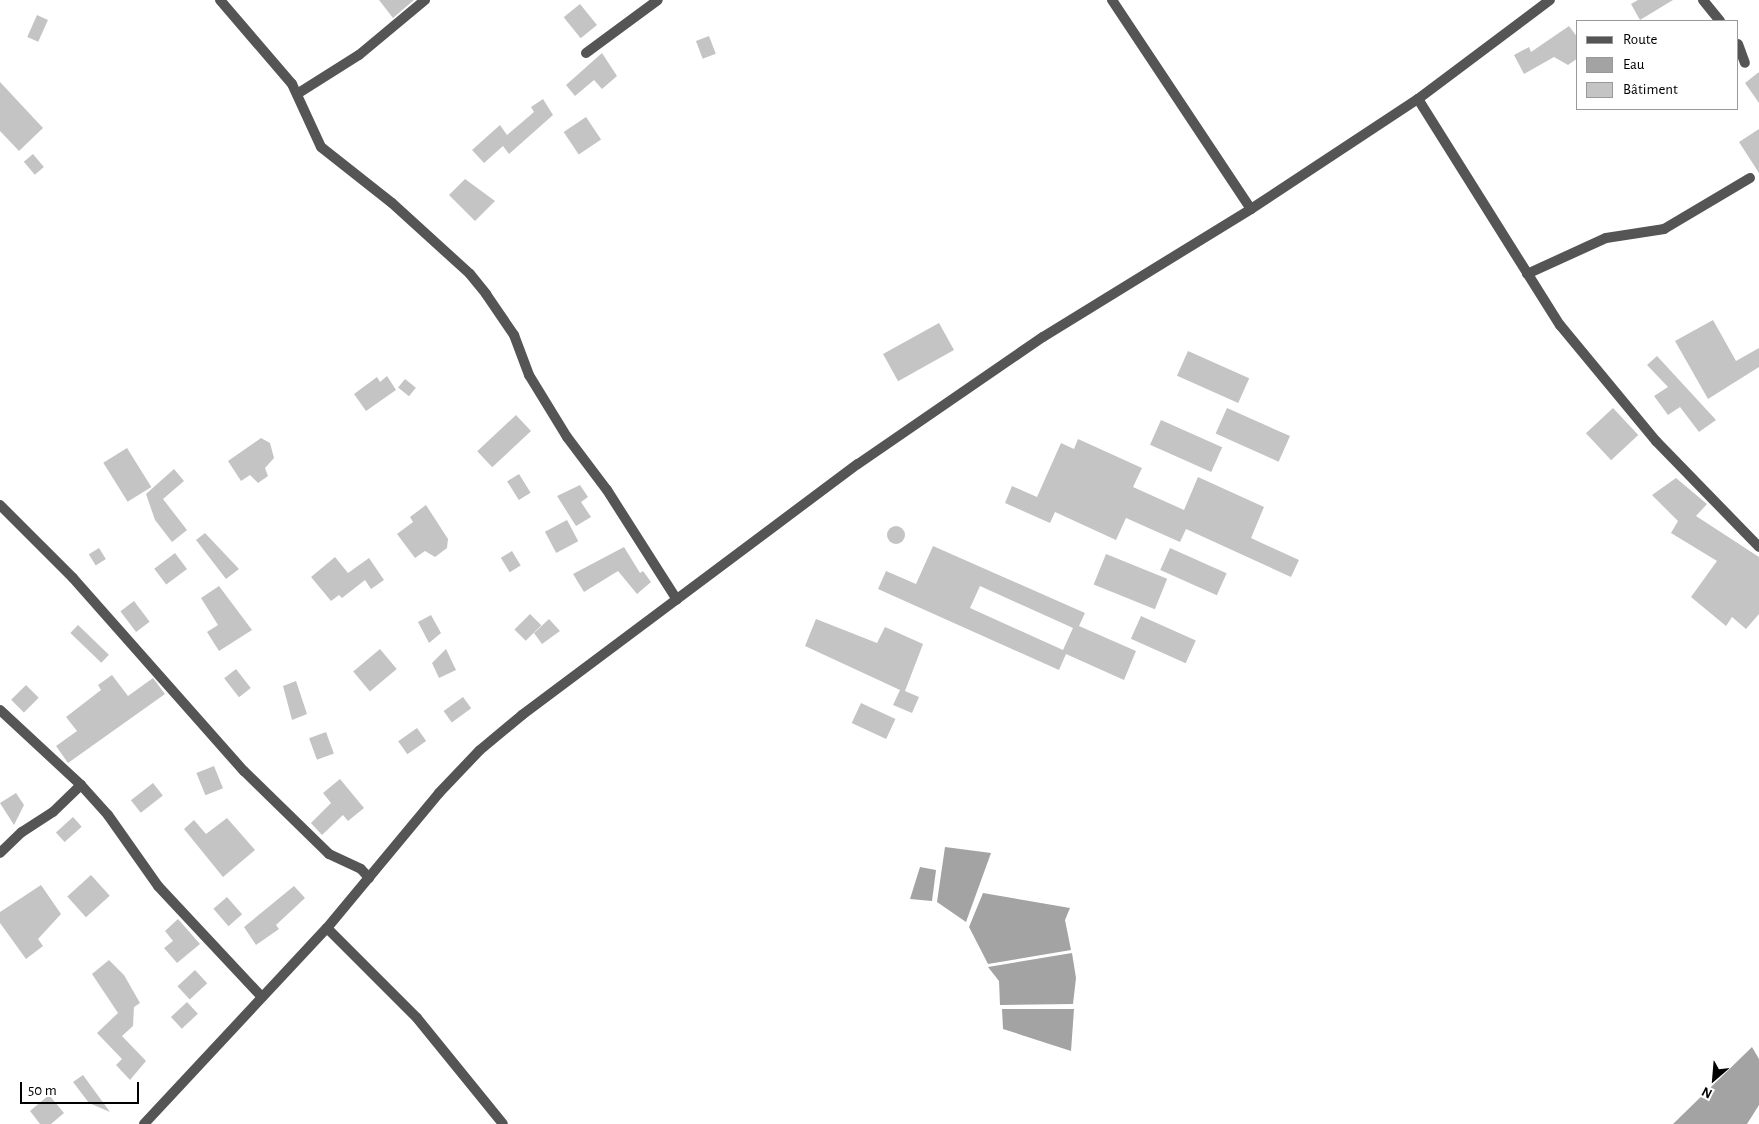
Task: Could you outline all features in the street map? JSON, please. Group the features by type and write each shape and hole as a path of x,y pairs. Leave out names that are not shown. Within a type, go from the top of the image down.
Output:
{"street":[{"path":"220,0 280,67 297,94 321,147 392,203 470,274 486,294 514,335 529,375 567,436 618,506 654,569 677,600"},
{"path":"297,94 359,55 425,0"},
{"path":"586,53 658,0"},
{"path":"1112,0 1251,209"},
{"path":"145,1123 327,928 480,750 858,464 1043,336 1251,209 1418,99 1550,0"},
{"path":"1703,0 1719,20"},
{"path":"1739,47 1745,63"},
{"path":"1418,99 1560,325 1608,386 1759,547"},
{"path":"1527,274 1606,238 1664,229 1750,178"},
{"path":"0,505 73,578 244,771 329,854 361,869 369,878"},
{"path":"0,710 80,785 108,815 158,886 262,997"},
{"path":"0,853 22,832 53,812 80,785"},
{"path":"327,928 417,1018 503,1124"}],"water":[{"path":"945,847 991,853 966,922 937,902"},
{"path":"920,867 936,870 932,901 910,899"},
{"path":"983,893 1070,908 1065,920 1071,950 988,964 969,927"},
{"path":"1072,953 1076,978 1073,1004 1000,1005 999,981 988,967"},
{"path":"1002,1009 1074,1009 1071,1051 1003,1029"},
{"path":"1752,1047 1759,1059 1759,1105 1747,1124 1673,1124"}],"building":[{"path":"379,0 414,0 393,18"},
{"path":"1638,0 1673,0 1640,20 1631,4"},
{"path":"580,4 597,25 581,38 564,17"},
{"path":"37,15 48,20 38,42 27,37"},
{"path":"1569,26 1576,35 1576,59 1568,65 1554,57 1524,74 1514,55 1529,47 1531,52"},
{"path":"709,36 716,54 703,59 696,41"},
{"path":"602,53 617,76 602,89 594,80 575,96 566,85"},
{"path":"1759,72 1759,103 1745,83"},
{"path":"0,82 43,128 19,151 0,131"},
{"path":"543,99 553,115 509,154 503,146 484,163 472,150 500,125 507,135 534,112 531,107"},
{"path":"586,117 601,139 579,154 564,132"},
{"path":"1759,129 1759,173 1739,142"},
{"path":"33,154 44,167 35,175 24,162"},
{"path":"465,179 495,201 475,221 449,195"},
{"path":"1713,320 1736,361 1759,348 1759,367 1708,399 1675,341"},
{"path":"939,323 954,350 898,381 883,354"},
{"path":"1188,351 1249,378 1238,403 1177,376"},
{"path":"1657,356 1716,420 1699,432 1680,407 1668,415 1654,396 1668,387 1647,365"},
{"path":"387,376 396,390 366,411 354,394 377,377 380,382"},
{"path":"405,379 416,388 409,396 398,388"},
{"path":"1227,408 1290,436 1279,462 1216,434"},
{"path":"1613,408 1638,435 1611,460 1586,433"},
{"path":"516,415 531,431 492,467 477,451"},
{"path":"1161,420 1222,447 1211,472 1150,445"},
{"path":"261,438 270,443 274,458 265,468 268,476 258,483 250,475 241,481 228,461"},
{"path":"1078,439 1142,468 1133,487 1184,510 1198,477 1264,507 1251,538 1299,560 1291,577 1186,529 1180,542 1126,518 1116,540 1055,512 1050,523 1005,503 1012,486 1037,497 1061,443 1074,449"},
{"path":"127,448 151,487 128,502 103,463"},
{"path":"174,469 184,481 163,499 187,530 172,542 155,520 146,494"},
{"path":"519,474 531,493 519,500 507,481"},
{"path":"1676,478 1707,504 1696,516 1759,557 1759,614 1746,629 1732,617 1726,626 1691,597 1717,561 1671,533 1678,521 1652,495"},
{"path":"580,485 588,497 581,502 591,517 576,526 557,496"},
{"path":"426,505 448,539 447,548 435,557 425,551 415,558 397,534 413,522 410,517"},
{"path":"567,520 578,541 556,553 545,532"},
{"path":"896,526 902,529 905,535 902,541 896,544 890,541 887,535 890,529"},
{"path":"205,533 239,569 226,579 196,540"},
{"path":"933,546 1085,613 1079,626 1136,651 1124,680 1066,654 1059,670 878,589 886,571 916,584","holes":["980,586 1073,628 1063,650 970,608"]},
{"path":"624,547 640,573 643,571 651,582 637,594 618,571 584,592 573,574"},
{"path":"99,548 106,559 96,565 89,554"},
{"path":"1170,548 1227,573 1217,595 1160,570"},
{"path":"512,551 521,566 510,572 501,558"},
{"path":"175,553 187,569 166,585 154,569"},
{"path":"1106,554 1167,579 1155,609 1094,585"},
{"path":"335,557 348,573 369,558 384,580 371,589 365,580 342,598 339,595 331,601 311,577"},
{"path":"219,586 252,630 219,651 207,632 218,625 201,598"},
{"path":"134,601 150,622 136,632 120,611"},
{"path":"530,614 541,625 526,641 514,630"},
{"path":"431,615 441,633 429,643 418,622"},
{"path":"1141,616 1196,640 1186,663 1131,639"},
{"path":"549,619 560,631 542,644 534,633"},
{"path":"816,619 877,643 885,627 923,644 905,691 919,697 912,713 893,705 900,690 805,646"},
{"path":"78,625 109,655 101,663 70,633"},
{"path":"380,649 397,669 370,691 353,671"},
{"path":"446,649 456,670 439,678 432,663"},
{"path":"236,669 251,688 239,697 224,678"},
{"path":"112,675 128,696 153,678 165,694 68,763 56,746 77,731 66,717 101,690 98,685"},
{"path":"296,681 307,714 292,720 283,686"},
{"path":"26,685 39,698 24,713 11,700"},
{"path":"463,697 471,708 452,722 444,711"},
{"path":"861,703 895,719 886,739 852,723"},
{"path":"417,728 426,741 407,754 398,741"},
{"path":"326,732 334,754 317,760 309,738"},
{"path":"214,766 223,788 205,795 196,773"},
{"path":"340,779 364,808 348,821 343,815 322,835 311,823 331,803 323,793"},
{"path":"153,783 163,796 141,813 131,800"},
{"path":"16,793 24,805 14,825 0,803"},
{"path":"73,817 82,827 65,842 56,832"},
{"path":"227,818 255,850 223,877 184,829 194,820 206,834"},
{"path":"91,875 110,896 86,917 67,896"},
{"path":"41,885 61,914 38,939 43,946 26,959 0,923 0,912"},
{"path":"294,886 305,898 276,925 279,929 256,945 244,927"},
{"path":"227,897 242,914 229,926 213,909"},
{"path":"178,919 200,944 177,963 164,948 173,941 165,931"},
{"path":"109,960 124,975 140,1003 134,1007 133,1026 122,1036 146,1061 130,1080 116,1065 122,1059 97,1033 118,1013 92,974"},
{"path":"195,970 207,983 190,1000 177,986"},
{"path":"187,1002 198,1014 182,1029 171,1017"},
{"path":"83,1075 110,1112 89,1103 73,1082"},
{"path":"49,1095 64,1113 51,1124 40,1124 30,1111"}]}
